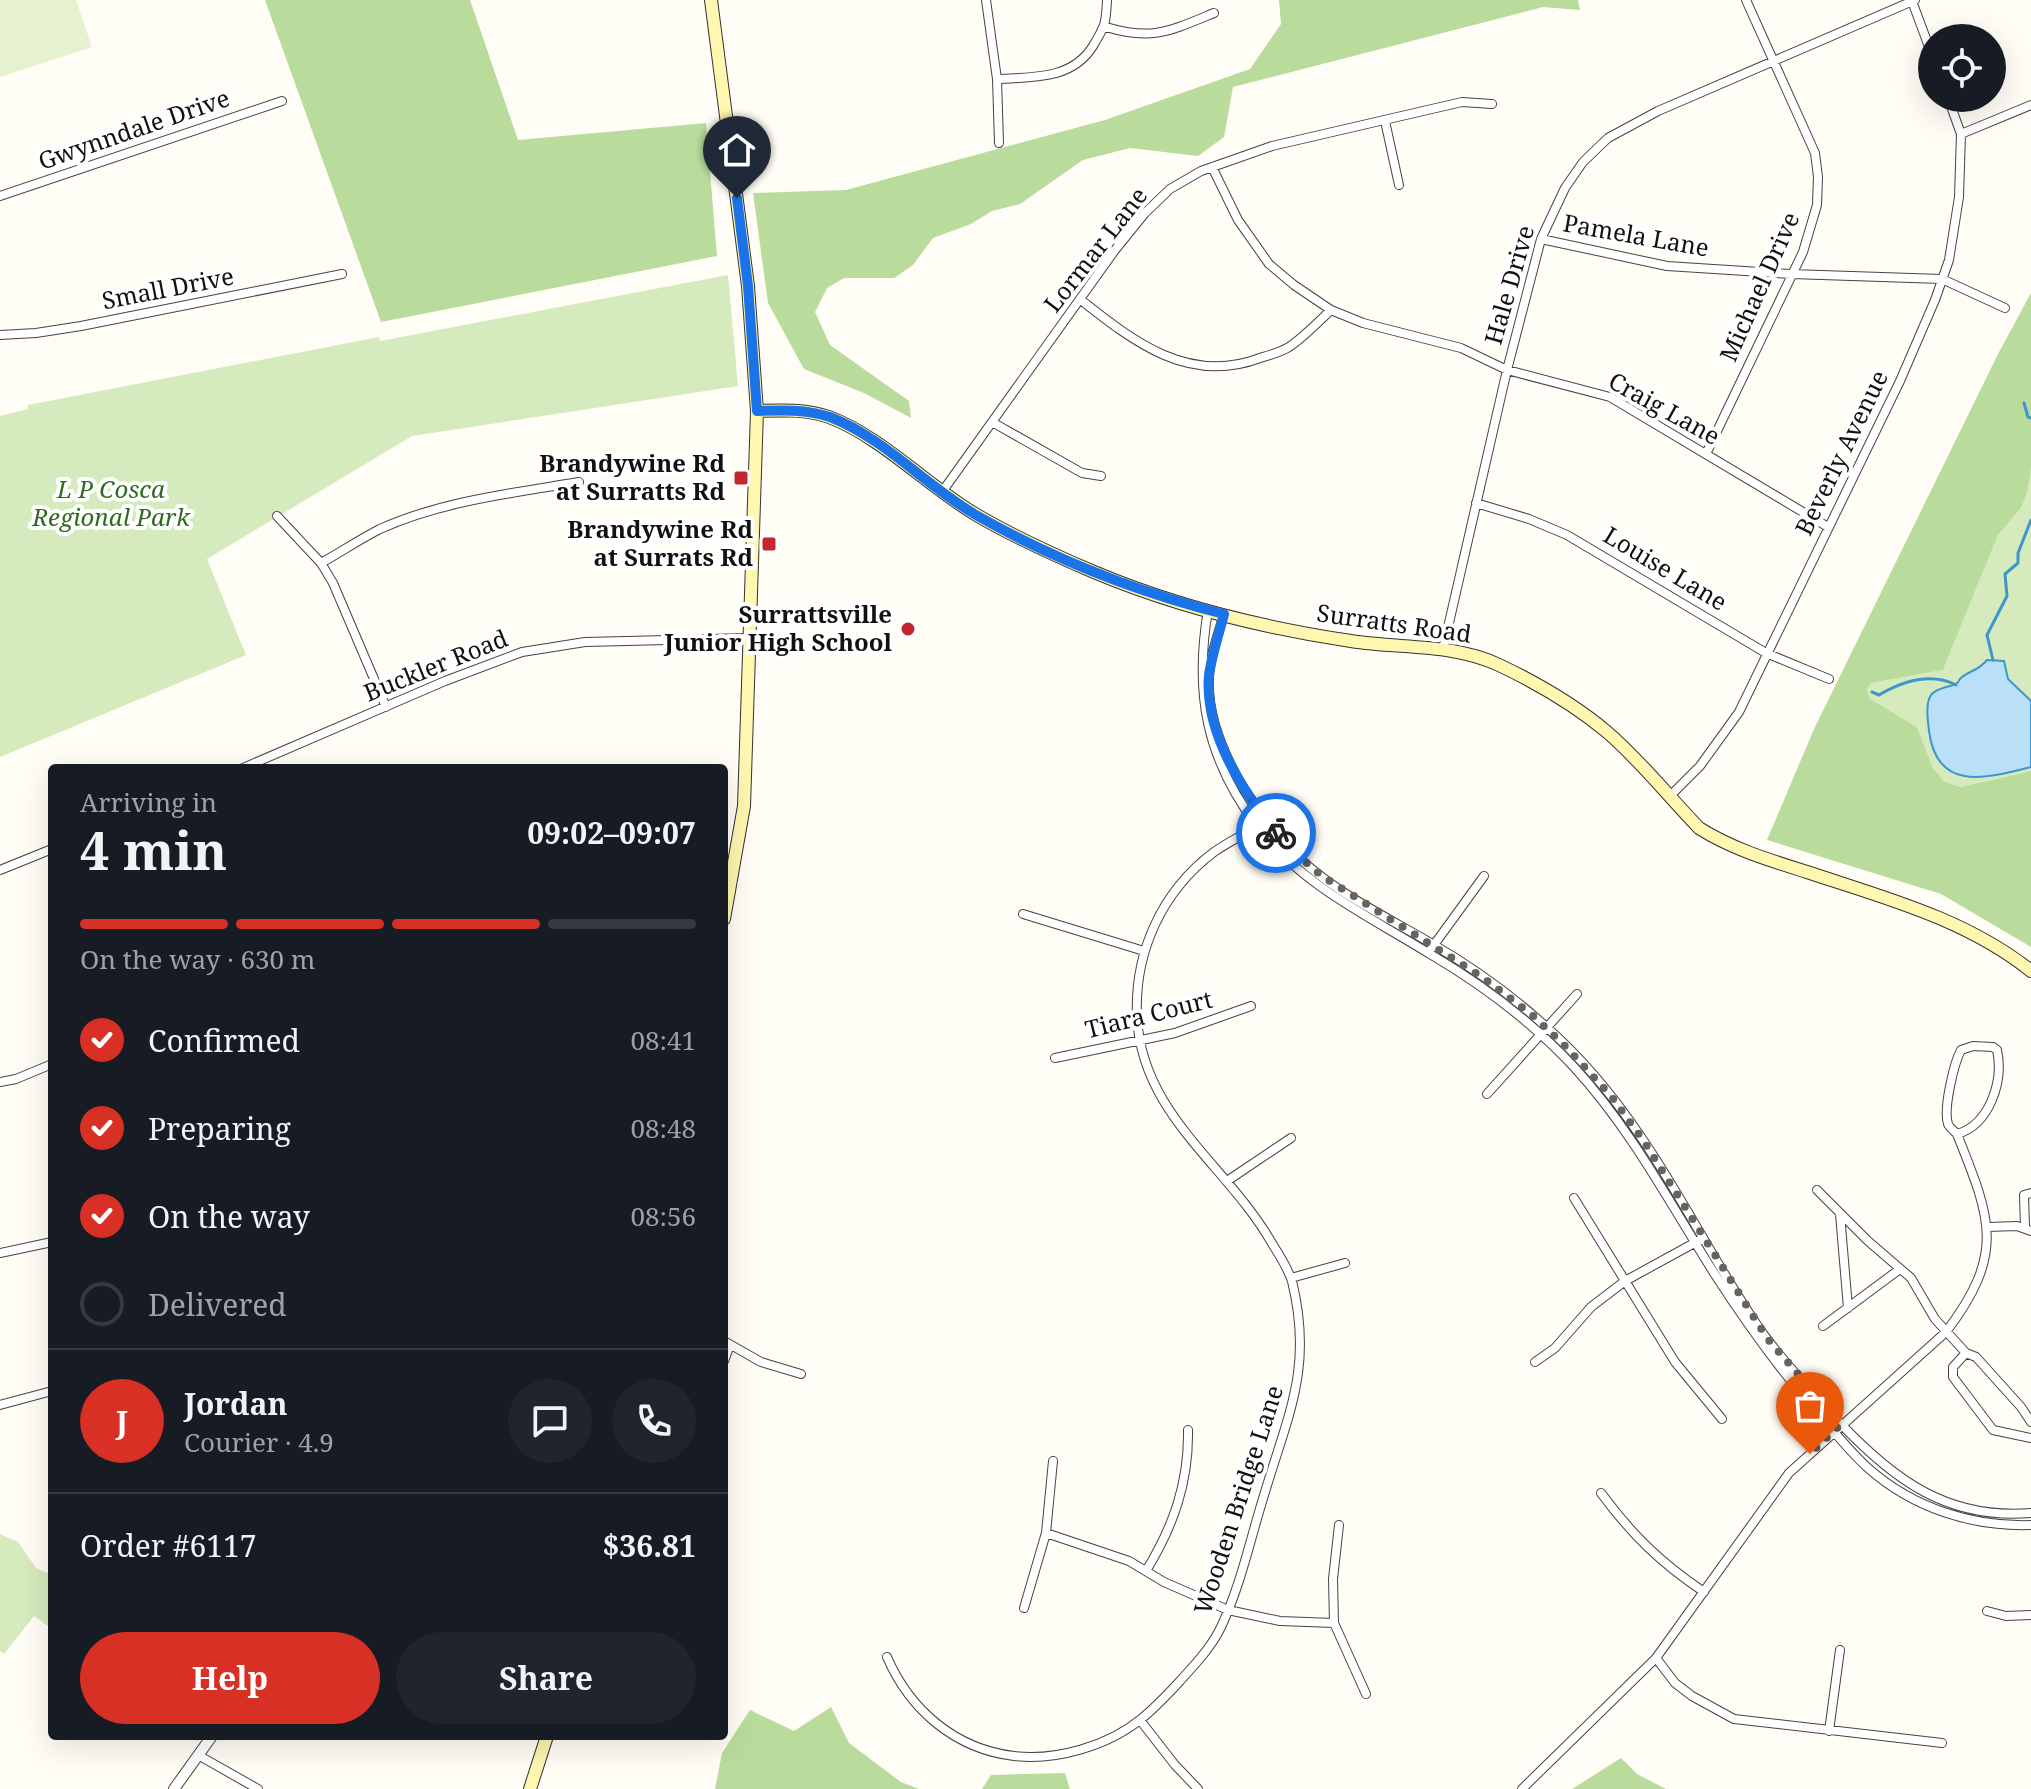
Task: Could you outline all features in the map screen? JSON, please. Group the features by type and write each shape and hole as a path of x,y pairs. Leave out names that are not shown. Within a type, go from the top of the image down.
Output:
{"main road":[{"path":"711,0 748,286 757,411 744,806 728,896"},
{"name":"Surratts Road","path":"757,411 797,410 828,417 858,431 976,515 1131,587 1208,610 1308,634 1354,642 1443,649 1466,653 1500,666 1558,697 1604,730 1699,828 1743,851 1916,908 1987,940 2031,971"},
{"path":"530,1789 546,1740"}],"street":[{"path":"986,0 997,79 999,143"},
{"path":"997,79 1052,75 1073,68 1087,55 1106,27 1107,0"},
{"name":"Michael Drive","path":"1706,454 1803,252 1814,222 1818,177 1809,137 1746,0"},
{"path":"1914,1 1922,24"},
{"name":"Hale Drive","path":"1443,649 1507,370 1541,239 1565,188 1593,150 1608,138 1658,111 1914,1"},
{"path":"1106,27 1143,36 1161,33 1214,13"},
{"name":"Gwynndale Drive","path":"0,196 282,101"},
{"name":"Lormar Lane","path":"942,492 1115,250 1145,213 1170,189 1212,167 1272,146 1462,102 1492,104"},
{"path":"1961,134 2031,105"},
{"name":"Beverly Avenue","path":"1670,796 1700,766 1729,727 1900,381 1949,260 1958,219 1961,134 1953,112"},
{"path":"1385,121 1399,185"},
{"name":"Craig Lane","path":"1212,167 1238,220 1269,264 1331,310 1387,330 1461,348 1507,370 1610,397 1828,527"},
{"name":"Pamela Lane","path":"1541,239 1657,265 1791,274 1942,279 2005,308"},
{"name":"Small Drive","path":"0,335 81,326 342,274"},
{"path":"1081,300 1129,339 1167,358 1207,367 1247,363 1289,347 1331,310"},
{"path":"992,422 1082,473 1101,476"},
{"path":"321,563 380,529 409,518 508,494 579,482"},
{"name":"Louise Lane","path":"1476,503 1529,519 1567,535 1766,653 1829,679"},
{"path":"277,516 321,563 333,583 386,707"},
{"path":"1208,610 1201,662 1205,720 1222,766 1257,826 1279,851 1315,883 1353,909 1431,949"},
{"path":"1224,614 1209,676 1214,718 1232,767 1266,820 1289,848 1322,876 1431,949 1544,1031 1608,1093 1636,1129 1773,1361 1880,1478 1928,1506 1977,1522 2031,1525"},
{"name":"Buckler Road","path":"252,764 496,660 550,646 585,642 750,638"},
{"name":"Wooden Bridge Lane","path":"887,1657 903,1687 922,1712 959,1738 990,1752 1032,1757 1066,1753 1114,1736 1140,1720 1210,1645 1228,1610 1293,1407 1299,1376 1300,1334 1291,1278 1263,1226 1158,1095 1146,1069 1140,1042 1137,991 1144,951 1163,907 1180,885 1215,852 1266,820"},
{"path":"0,870 48,851"},
{"path":"1431,949 1484,876"},
{"path":"1023,914 1144,951"},
{"path":"1487,1094 1577,994"},
{"name":"Tiara Court","path":"1055,1058 1190,1029 1251,1006"},
{"path":"1522,1789 1656,1658 1776,1489 1841,1424 1946,1332 1962,1312 1976,1285 1988,1227 1983,1200 1957,1134 1947,1123 1947,1109 1957,1059 1966,1047 1993,1047 2000,1062 1991,1105 1972,1128 1957,1134"},
{"path":"0,1082 48,1066"},
{"path":"1227,1181 1291,1138"},
{"path":"1817,1190 1917,1286 1935,1319 1966,1353 1976,1357 2031,1422"},
{"path":"1988,1227 2028,1229 2024,1195 2031,1193"},
{"path":"1574,1198 1675,1362 1722,1419"},
{"path":"1840,1213 1848,1308"},
{"path":"1535,1362 1555,1348 1591,1307 1625,1281 1699,1240"},
{"path":"1699,1240 1767,1338 1878,1462 1913,1486 1936,1497 1977,1510 2031,1513"},
{"path":"0,1253 48,1243"},
{"path":"1291,1278 1345,1263"},
{"path":"1823,1326 1900,1269"},
{"path":"728,1344 761,1362 801,1374"},
{"path":"1966,1353 1953,1367 1953,1377 1993,1430 2031,1438"},
{"path":"0,1405 48,1392"},
{"path":"1146,1571 1178,1509 1186,1470 1188,1430"},
{"path":"1024,1608 1046,1533 1053,1461"},
{"path":"1601,1493 1622,1522 1656,1557 1704,1592"},
{"path":"1339,1525 1333,1579 1334,1623 1366,1694"},
{"path":"1046,1533 1107,1552 1228,1610 1280,1621 1334,1623"},
{"path":"1987,1611 2006,1616 2031,1615"},
{"path":"1829,1731 1840,1650"},
{"path":"1656,1658 1675,1683 1734,1719 1942,1743"},
{"path":"1140,1720 1198,1789"},
{"path":"174,1789 209,1740"},
{"path":"198,1755 258,1789"}],"green space":[{"path":"0,0 76,0 92,47 0,77"},
{"path":"265,0 470,0 518,140 706,123 717,256 381,322"},
{"path":"1279,0 1578,0 1580,10 1543,7 1233,87 1224,137 1198,156 1130,148 1083,160 1020,204 992,211 971,224 933,238 913,265 894,278 844,278 827,288 815,312 830,345 909,401 911,418 864,393 804,369 768,303 753,193 846,190 1105,120 1250,69 1281,24"},
{"name":"L P Cosca Regional Park","path":"728,275 738,386 412,436 207,559 246,655 0,757 0,416 28,409 28,405 379,337 380,341"},
{"path":"2031,293 2031,469 2021,508 1998,535 1943,670 1871,683 1867,690 1870,699 1917,727 1933,768 1944,781 1960,787 2031,771 2031,947 1941,894 1767,840 1814,729"},
{"path":"2031,469 2031,701 2005,680 1985,672 1965,676 1956,685 1947,686 1928,699 1930,737 1988,777 2031,767 2031,771 1960,787 1944,781 1933,768 1917,727 1869,699 1867,690 1871,683 1943,670 1998,535 2021,508"},
{"path":"0,1534 18,1542 36,1568 48,1573 48,1626 34,1616 4,1654 0,1651"},
{"path":"831,1707 849,1743 901,1782 919,1789 715,1789 722,1753 750,1710 794,1731"},
{"path":"1621,1758 1637,1774 1666,1789 1572,1789"},
{"path":"1065,1773 1070,1789 982,1789 991,1775"}],"water":[{"path":"1987,660 2004,661 2008,679 2031,701 2031,767 1982,777 1953,773 1942,764 1934,751 1929,731 1928,703 1933,693 1957,683"}],"waterway":[{"path":"2024,403 2031,418"},
{"path":"1993,660 1987,635 2007,596 2005,574 2018,563 2018,553 2031,520"},
{"path":"1872,692 1879,695 1907,682 1927,679 1956,685"}],"way so far":[{"path":"1276,833 1303,861 1342,891 1433,945 1531,1014 1611,1096 1643,1140 1767,1338 1841,1424 1810,1454"}],"place":[{"name":"Brandywine Rd at Surratts Rd","path":"741,478"},
{"name":"Brandywine Rd at Surrats Rd","path":"769,544"},
{"name":"Surrattsville Junior High School","path":"908,629"}],"route":[{"path":"737,198 748,286 757,411 797,410 828,417 858,431 976,515 1042,548 1131,587 1224,614 1209,676 1214,718 1232,767 1276,833"}]}
